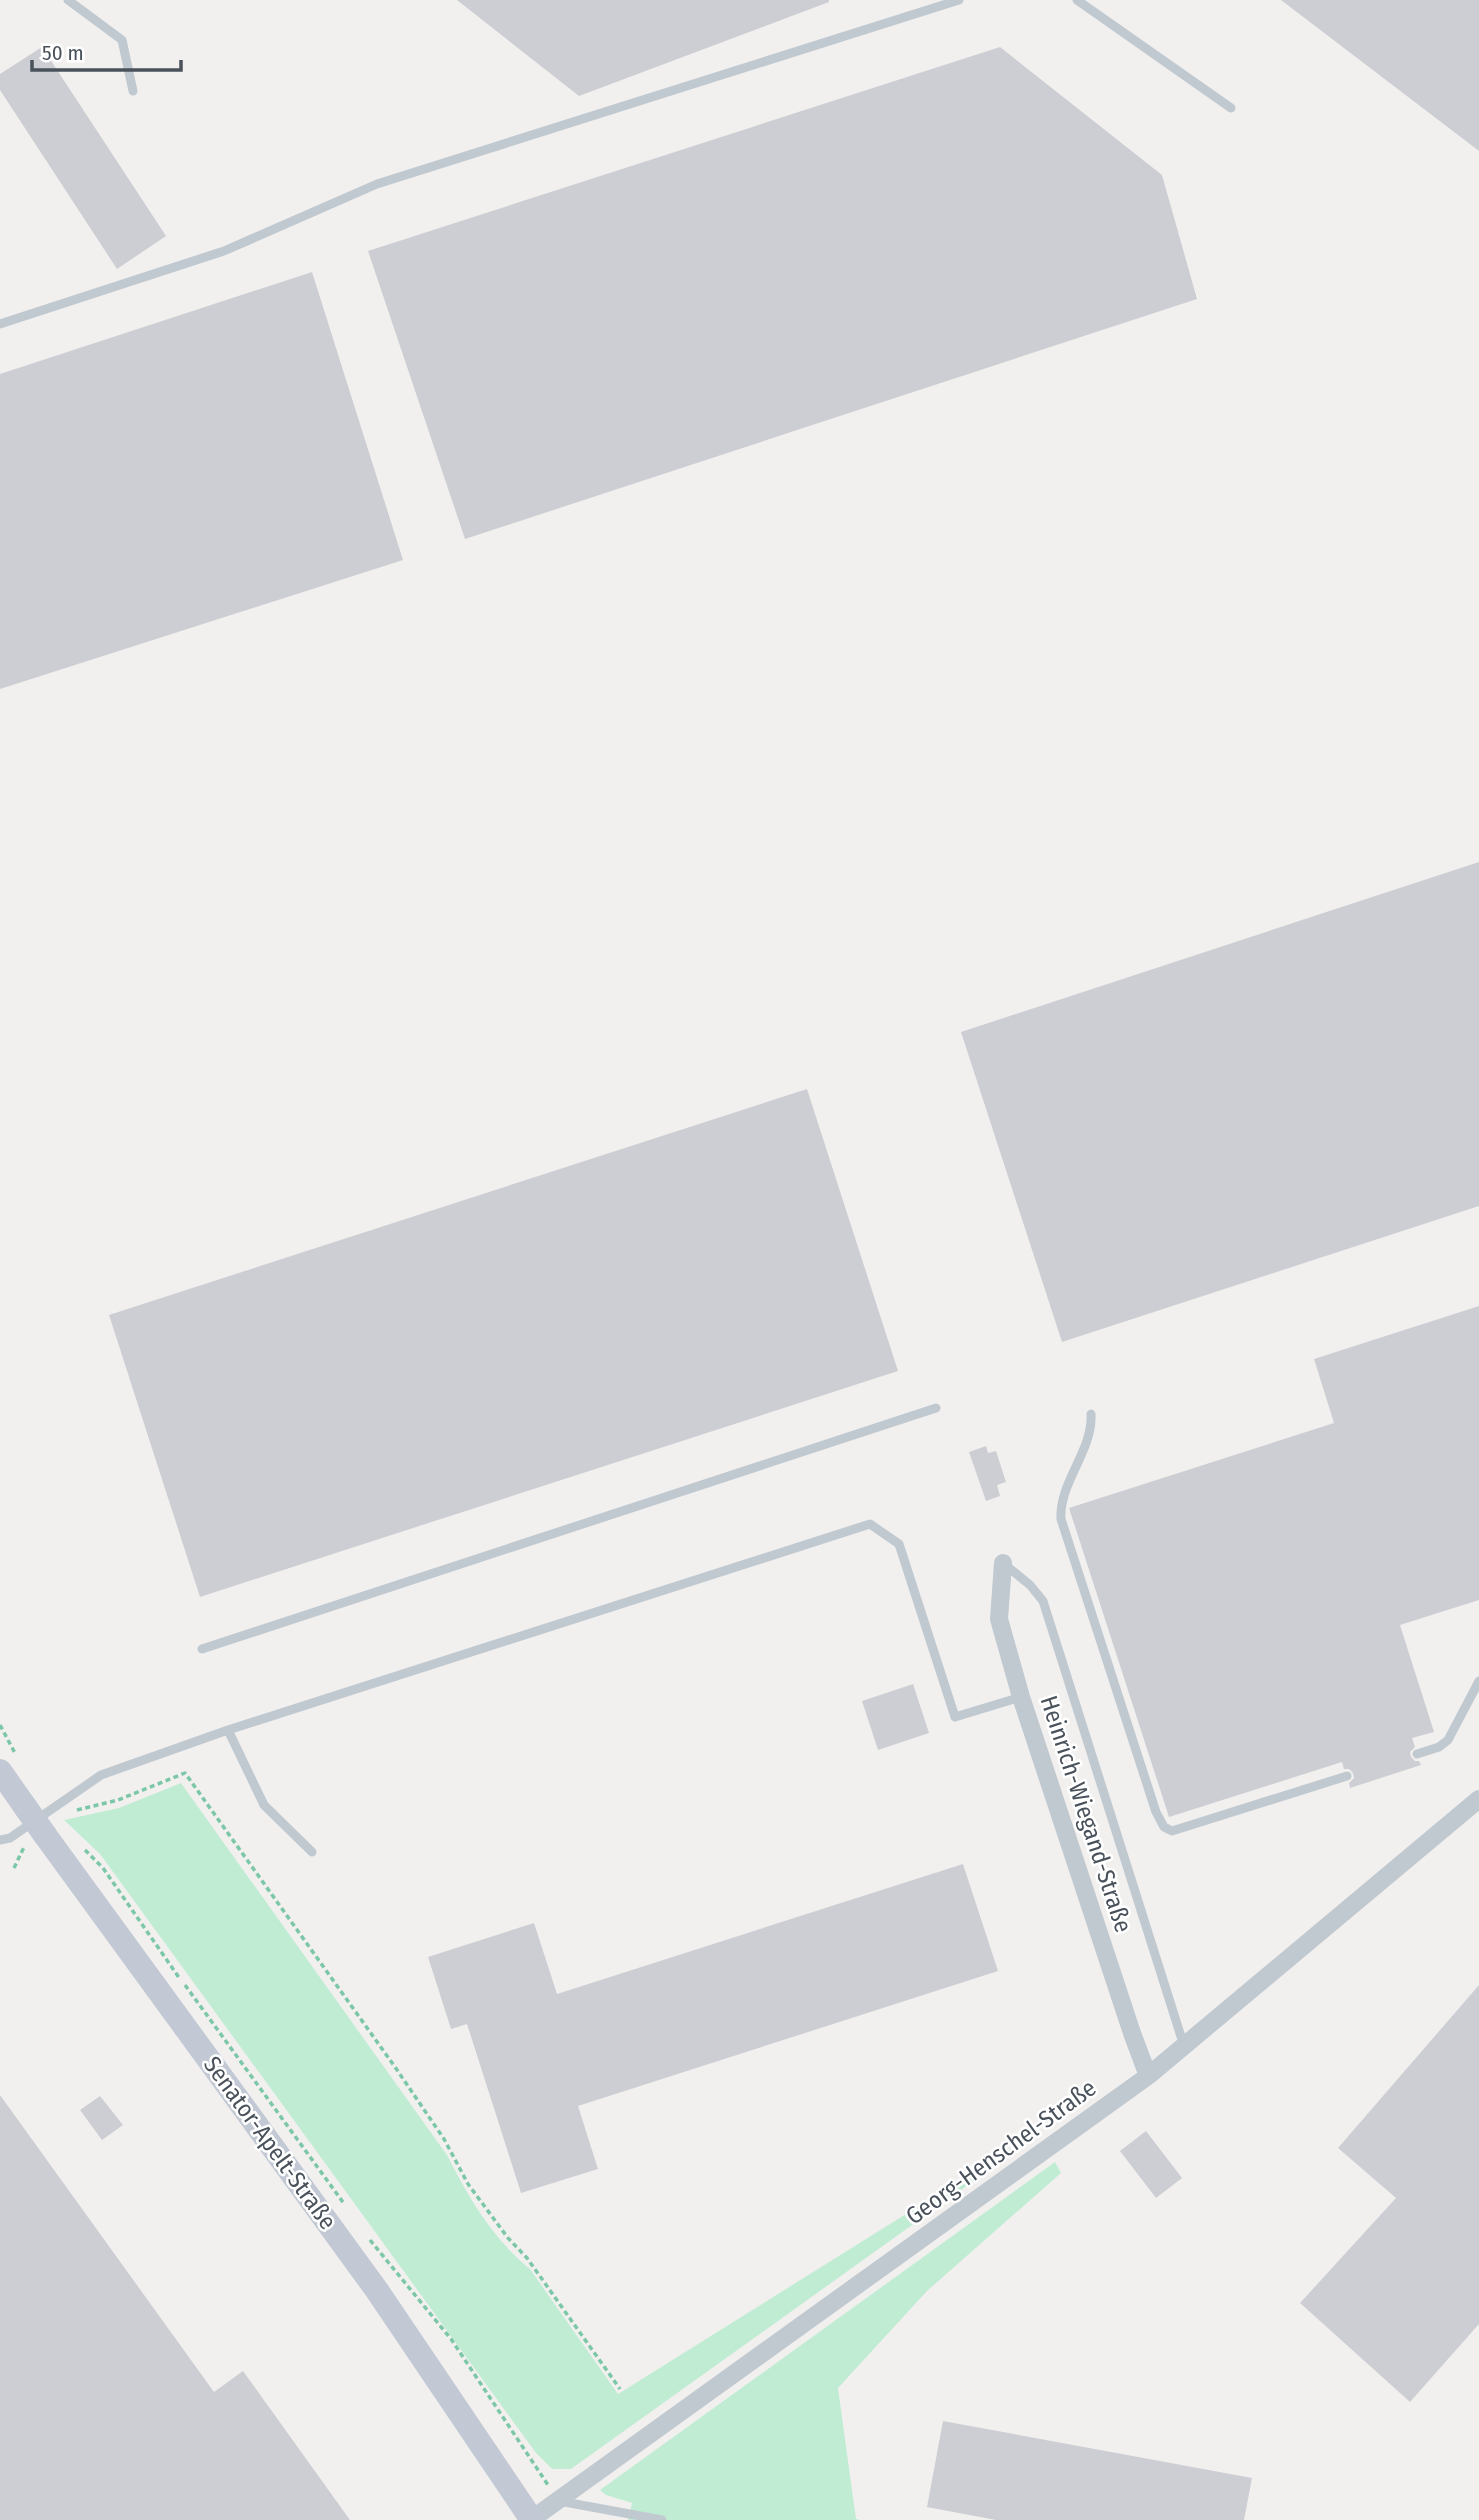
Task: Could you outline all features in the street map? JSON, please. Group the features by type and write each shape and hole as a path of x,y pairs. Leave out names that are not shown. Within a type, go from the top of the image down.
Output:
{"street":[{"name":"Heinrich-Wiegand-Straße","path":"1003,1563 999,1619 1021,1697 1148,2076"},
{"name":"Senator-Apelt-Straße","path":"0,1771 26,1808 36,1837 376,2289 531,2520"},
{"name":"Georg-Henschel-Straße","path":"531,2520 1148,2076 1479,1799"}],"lane":[{"path":"68,0 122,40 133,91"},
{"path":"0,324 224,251 377,184 959,0"},
{"path":"1077,0 1231,108"},
{"path":"202,1649 936,1408"},
{"path":"1091,1414 1092,1428 1060,1505 1061,1520 1156,1812 1164,1827 1172,1831 1347,1776"},
{"path":"0,1840 10,1838 102,1775 228,1730 870,1524 899,1544 955,1717 1021,1697"},
{"path":"1003,1563 1030,1585 1043,1601 1184,2046"},
{"path":"1417,1754 1439,1747 1448,1740 1479,1681"},
{"path":"228,1730 264,1805 312,1852"},
{"path":"558,2500 662,2520"}],"path":[{"path":"66,1813 118,1800 185,1773 395,2067 444,2139 468,2184 508,2238 527,2258 620,2389"},
{"path":"14,1868 36,1837"},
{"path":"78,1843 103,1867 180,1979 349,2211"},
{"path":"370,2240 451,2339 558,2500"}],"green space":[{"path":"181,1783 447,2155 482,2216 504,2244 530,2269 618,2394 1037,2132 1038,2135 571,2469 552,2469 536,2453 100,1854 64,1820 119,1808"},
{"path":"1055,2162 1061,2173 927,2291 838,2388 856,2519 860,2520 628,2520 632,2503 606,2495 600,2490"}],"building":[{"path":"457,0 829,0 829,2 579,96"},
{"path":"1281,0 1479,0 1479,151"},
{"path":"42,47 166,236 117,269 0,90 0,74"},
{"path":"1000,47 1162,175 1197,299 465,539 368,251"},
{"path":"312,272 403,560 0,689 0,374"},
{"path":"1479,862 1479,1206 1062,1342 961,1032"},
{"path":"807,1089 898,1371 200,1597 109,1315"},
{"path":"1479,1306 1479,1600 1400,1625 1434,1732 1412,1738 1415,1747 1410,1752 1411,1757 1421,1765 1350,1788 1353,1773 1344,1769 1342,1762 1169,1817 1069,1508 1334,1423 1314,1359"},
{"path":"986,1446 988,1453 996,1451 1006,1482 997,1485 1000,1496 986,1501 969,1452"},
{"path":"913,1684 929,1733 878,1750 862,1701"},
{"path":"963,1864 998,1971 578,2106 598,2169 521,2193 467,2024 451,2029 428,1957 534,1923 557,1994"},
{"path":"1479,1985 1479,2324 1410,2402 1300,2303 1396,2198 1338,2148"},
{"path":"0,2095 214,2392 243,2371 350,2520 0,2520"},
{"path":"100,2096 123,2125 102,2140 80,2110"},
{"path":"1146,2131 1182,2178 1156,2198 1120,2151"},
{"path":"943,2421 1252,2478 1244,2520 996,2520 927,2507"}]}
